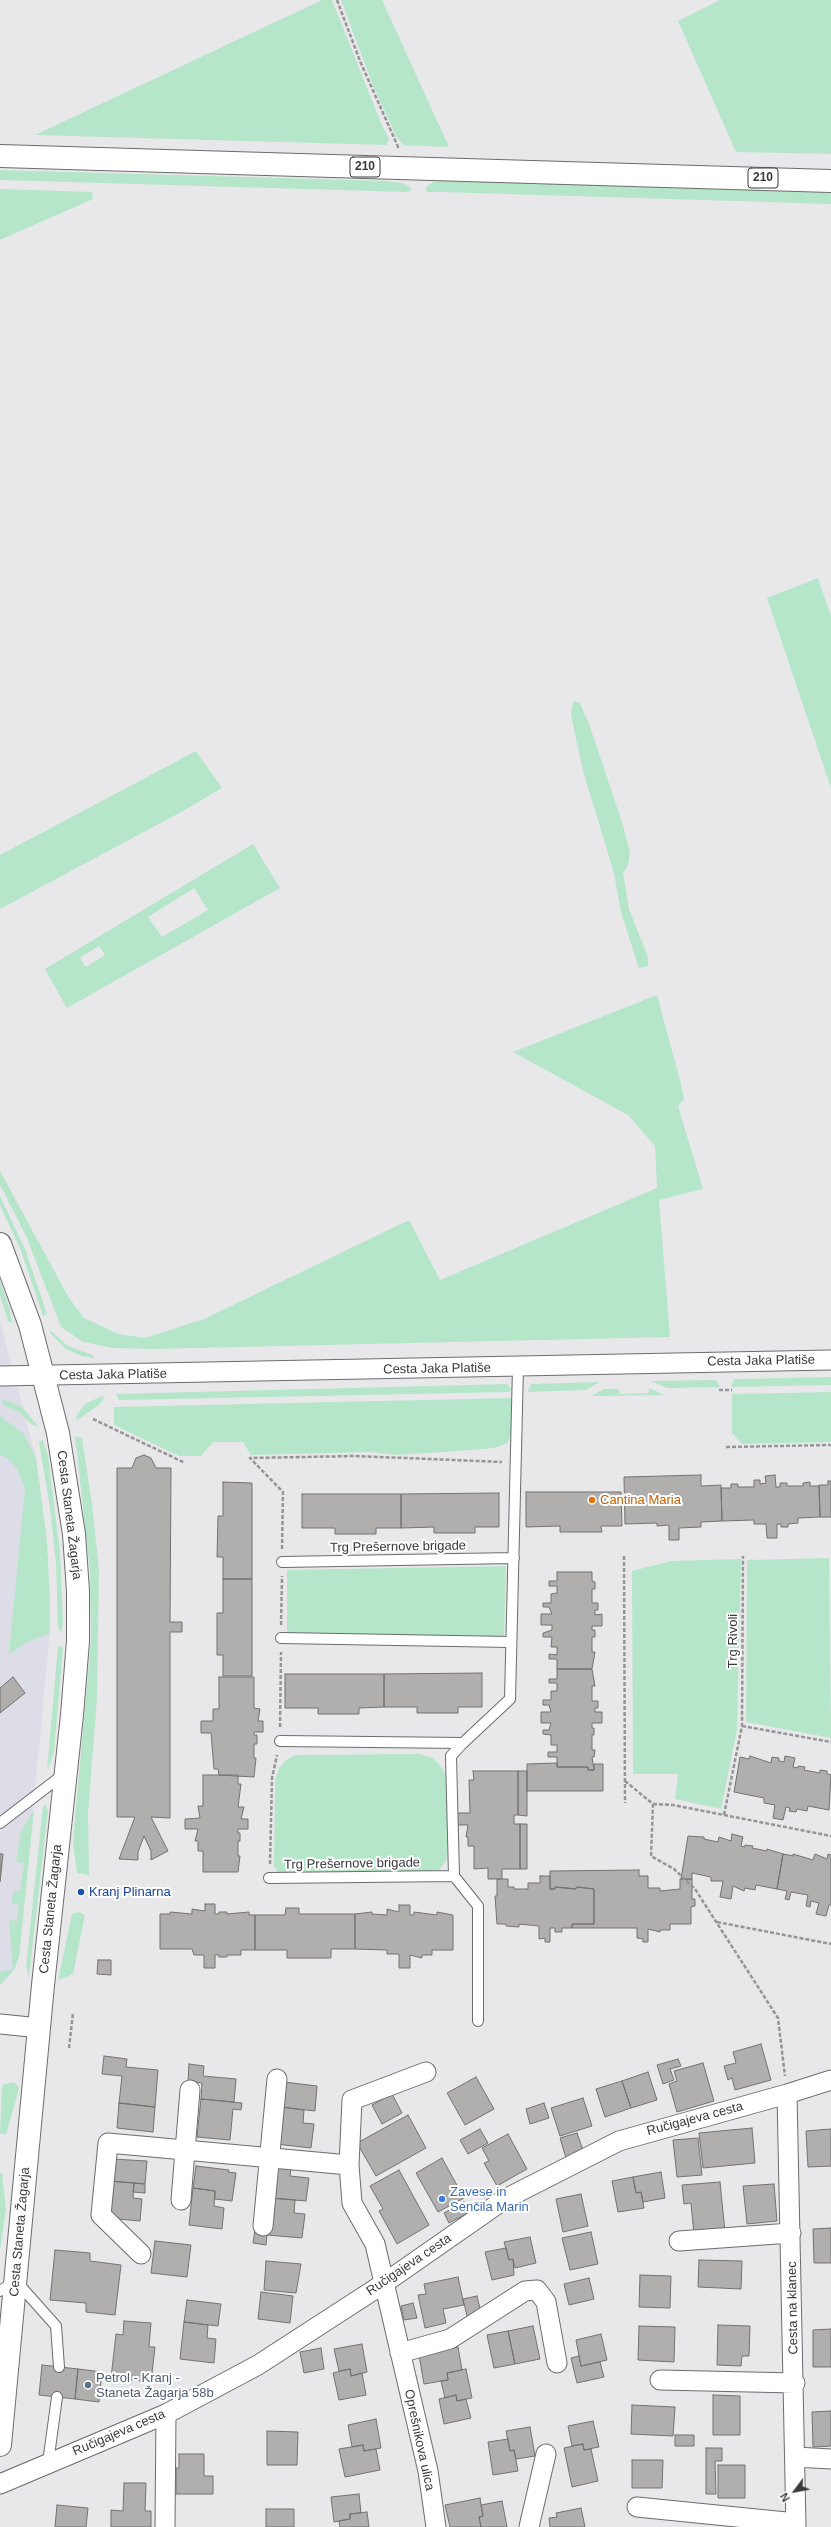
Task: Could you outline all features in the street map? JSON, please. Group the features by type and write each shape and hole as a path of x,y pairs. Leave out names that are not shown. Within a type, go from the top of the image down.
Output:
{"main road":[{"name":"210","path":"0,156 831,181"},
{"name":"Cesta Staneta Žagarja","path":"0,1244 30,1325 58,1433 74,1534 78,1591 76,1663 40,2028 8,2286 0,2445"}],"street":[{"name":"Cesta Jaka Platiše","path":"43,1376 831,1360"},
{"path":"0,1376 43,1376"},
{"path":"0,2024 40,2028"},
{"name":"Oprešnikova ulica","path":"426,2072 352,2100 349,2165 352,2203 375,2244 383,2284 428,2471 436,2527"},
{"path":"263,2226 277,2079"},
{"name":"Ručigajeva cesta","path":"0,2484 166,2414 258,2365 383,2284 505,2198 619,2141 787,2094 831,2080"},
{"path":"181,2200 190,2090"},
{"name":"Cesta na klanec","path":"637,2507 796,2525 796,2457 787,2094"},
{"path":"140,2254 101,2215 108,2143 349,2165"},
{"path":"679,2241 791,2233"},
{"path":"400,2353 450,2339 525,2291 537,2290 546,2302 557,2363"},
{"path":"660,2380 794,2384"},
{"path":"165,2527 166,2414"},
{"path":"529,2527 546,2454"},
{"path":"796,2457 831,2459"}],"lane":[{"path":"478,2021 478,1906 454,1876 451,1756 510,1699 517,1463 518,1367"},
{"name":"Trg Prešernove brigade","path":"282,1562 514,1558"},
{"path":"281,1638 511,1642"},
{"path":"280,1741 463,1743"},
{"path":"0,1823 65,1773"},
{"name":"Trg Prešernove brigade","path":"269,1878 454,1876"},
{"path":"8,2286 56,2326 59,2367"},
{"path":"48,2463 57,2397"}],"path":[{"path":"336,0 390,133 400,151"},
{"path":"719,1390 732,1390"},
{"path":"93,1419 185,1463"},
{"path":"726,1447 831,1445"},
{"name":"Trg Prešernove brigade","path":"269,1878 272,1778 280,1741 283,1492 250,1458 356,1456 517,1463"},
{"path":"624,1556 625,1803"},
{"name":"Trg Rivoli","path":"724,1815 742,1726 743,1556"},
{"path":"742,1726 831,1742"},
{"path":"625,1781 653,1804 673,1805 831,1836"},
{"path":"653,1804 651,1856 674,1869 695,1889 778,2018 787,2094"},
{"path":"716,1922 831,1944"},
{"path":"69,2048 73,2013"}],"shaded area":[{"path":"0,1321 36,1458 47,1542 50,1633 19,1956 14,1970 0,1985"}],"green space":[{"path":"322,0 332,0 381,123 389,139 386,145 35,135"},
{"path":"341,0 382,0 449,147 403,145 396,136 372,83"},
{"path":"720,0 831,0 831,154 736,152 678,21"},
{"path":"0,170 386,181 402,183 409,186 411,190 407,192 0,180"},
{"path":"443,180 808,190 831,193 831,204 427,192 425,188 433,182"},
{"path":"0,189 92,192 93,199 0,240"},
{"path":"818,578 831,616 831,788 767,598"},
{"path":"573,701 580,703 589,724 621,819 630,852 628,865 623,873 629,909 648,957 648,966 639,968 621,912 614,873 583,771 571,715"},
{"path":"196,751 222,788 183,811 0,909 0,855"},
{"path":"253,844 280,888 67,1008 45,969","holes":["194,888 208,910 162,937 148,917","99,946 105,955 86,967 80,958"]},
{"path":"657,995 684,1099 678,1106 703,1189 659,1200 670,1337 153,1349 113,1348 83,1342 61,1327 27,1238 0,1185 0,1171 69,1298 84,1318 118,1334 145,1338 204,1319 409,1220 440,1280 657,1188 655,1146 628,1115 513,1052"},
{"path":"0,1196 25,1249 47,1314 43,1316 21,1251 0,1205"},
{"path":"0,1281 10,1310 12,1323 8,1321 0,1295"},
{"path":"51,1331 68,1346 92,1355 95,1358 81,1356 66,1349 49,1332"},
{"path":"831,1377 831,1385 731,1387 734,1379"},
{"path":"716,1380 720,1387 667,1388 651,1381"},
{"path":"599,1382 586,1390 528,1392 531,1384"},
{"path":"507,1384 512,1390 509,1392 119,1400 116,1394"},
{"path":"649,1388 665,1395 591,1396 604,1389 619,1389 620,1394 649,1393"},
{"path":"831,1392 831,1442 742,1444 732,1433 732,1394"},
{"path":"102,1396 104,1398 100,1404 76,1421 77,1415 85,1404"},
{"path":"512,1398 511,1436 507,1443 498,1447 485,1449 398,1455 371,1452 251,1455 243,1442 213,1442 201,1456 179,1456 114,1425 114,1407"},
{"path":"3,1399 22,1407 39,1427 31,1424 19,1412 5,1406 3,1404"},
{"path":"0,1416 24,1434 36,1458 47,1542 50,1602 50,1633 27,1642 9,1654 25,1489 17,1468 9,1459 0,1455"},
{"path":"75,1436 82,1438 92,1504 99,1570 97,1698 88,1813 89,1875 77,1873 73,1842 91,1640 90,1571"},
{"path":"43,1440 48,1456 60,1552 63,1623 61,1633 58,1627 56,1562 50,1508 39,1442"},
{"path":"829,1558 831,1738 746,1722 747,1560"},
{"path":"741,1559 737,1730 721,1809 675,1799 678,1774 633,1774 632,1571 671,1561"},
{"path":"506,1566 504,1636 287,1635 287,1570"},
{"path":"58,1646 63,1647 54,1752 47,1771"},
{"path":"419,1754 433,1758 443,1769 447,1778 447,1854 446,1861 438,1871 431,1874 281,1873 277,1871 274,1866 275,1780 279,1768 286,1760 295,1755"},
{"path":"46,1805 48,1811 29,1977 26,1967 43,1806"},
{"path":"34,1810 19,1957 14,1970 0,1985 0,1972 13,1969 9,1920 17,1921 19,1905 12,1904 13,1891 20,1891 24,1863 16,1862 21,1831"},
{"path":"78,1912 85,1915 73,1974 58,1980 72,1914"},
{"path":"14,2082 19,2087 18,2093 6,2134 3,2134 0,2133 2,2085"},
{"path":"0,2173 2,2173 6,2209 0,2250"}],"building":[{"path":"144,1455 151,1458 156,1468 171,1468 170,1622 182,1622 182,1632 170,1632 170,1818 151,1817 168,1851 151,1860 151,1851 144,1836 138,1852 138,1860 119,1859 135,1817 117,1817 117,1468 132,1468 136,1458"},
{"path":"701,1475 701,1486 721,1485 722,1521 701,1522 701,1527 679,1528 679,1540 669,1540 669,1525 657,1526 657,1523 625,1524 624,1477"},
{"path":"775,1475 776,1487 780,1487 780,1483 787,1483 787,1486 803,1486 803,1483 810,1482 810,1486 819,1486 820,1517 798,1518 798,1523 788,1524 788,1527 781,1527 781,1524 777,1524 777,1538 767,1538 766,1524 754,1524 754,1520 722,1521 721,1488 731,1488 731,1484 738,1484 738,1487 754,1487 754,1480 760,1480 760,1484 766,1483 765,1476"},
{"path":"828,1481 831,1481 831,1517 820,1517 819,1485 828,1485"},
{"path":"223,1482 252,1483 252,1579 223,1579 223,1557 217,1557 218,1516 223,1516"},
{"path":"526,1492 621,1492 622,1526 601,1526 602,1532 560,1532 560,1526 526,1527"},
{"path":"499,1493 499,1527 475,1527 475,1533 434,1533 434,1527 401,1528 401,1494"},
{"path":"302,1494 401,1494 401,1528 376,1528 376,1534 335,1534 335,1528 302,1528"},
{"path":"557,1572 592,1572 592,1581 595,1582 595,1589 592,1589 592,1603 598,1603 598,1610 595,1610 595,1615 602,1614 602,1626 592,1626 592,1630 595,1630 595,1637 592,1637 592,1652 595,1652 592,1669 557,1669 557,1659 549,1659 549,1654 557,1655 557,1647 551,1647 552,1637 543,1637 543,1633 552,1630 552,1625 541,1625 541,1614 552,1614 549,1607 543,1607 543,1603 551,1603 551,1594 557,1593 557,1586 549,1586 549,1581 557,1581"},
{"path":"223,1579 252,1579 252,1676 223,1676 223,1655 217,1655 217,1613 223,1613"},
{"path":"557,1669 592,1669 595,1686 592,1686 592,1701 598,1701 598,1708 595,1708 595,1712 602,1712 602,1723 592,1723 594,1735 592,1735 592,1750 595,1750 594,1757 592,1757 594,1770 588,1770 588,1767 557,1767 557,1757 548,1757 548,1752 557,1752 557,1745 551,1745 551,1735 543,1734 543,1730 549,1730 551,1723 541,1723 541,1712 551,1712 549,1705 543,1705 543,1700 551,1700 551,1691 557,1691 557,1683 549,1683 549,1679 557,1679"},
{"path":"482,1673 482,1707 458,1707 458,1713 417,1713 417,1707 384,1707 384,1674"},
{"path":"285,1674 384,1674 384,1707 359,1708 359,1714 318,1714 318,1708 285,1708"},
{"path":"13,1677 25,1693 0,1713 0,1688"},
{"path":"219,1677 254,1677 254,1708 260,1709 258,1721 263,1721 263,1732 254,1732 254,1735 257,1735 257,1744 254,1744 254,1758 256,1758 254,1777 219,1775 218,1769 214,1769 211,1733 201,1733 201,1721 213,1721 213,1709 219,1709"},
{"path":"750,1756 771,1763 772,1757 779,1758 779,1761 784,1762 785,1756 795,1758 793,1767 805,1767 804,1770 820,1773 820,1770 827,1771 827,1774 831,1775 829,1810 808,1806 807,1811 797,1809 796,1812 789,1811 790,1808 786,1807 783,1820 773,1818 775,1805 764,1803 764,1798 734,1792 740,1757 749,1759"},
{"path":"557,1763 557,1767 588,1767 588,1770 594,1770 594,1764 603,1764 603,1791 527,1791 527,1764"},
{"path":"473,1771 518,1771 518,1815 514,1815 514,1824 520,1824 520,1869 502,1869 502,1879 488,1879 488,1868 474,1869 474,1846 468,1846 468,1837 466,1837 468,1825 457,1825 457,1813 470,1813 469,1780 474,1780"},
{"path":"518,1771 527,1771 527,1816 518,1815"},
{"path":"203,1775 238,1775 238,1784 241,1784 238,1807 244,1807 241,1819 248,1819 248,1829 238,1829 238,1833 240,1833 240,1841 238,1841 238,1856 240,1856 238,1872 203,1872 203,1851 198,1851 198,1841 195,1841 198,1829 185,1829 185,1819 200,1818 198,1806 203,1806"},
{"path":"520,1824 527,1824 527,1869 520,1869"},
{"path":"732,1834 743,1837 741,1846 753,1846 752,1848 767,1851 767,1849 783,1854 777,1889 756,1885 755,1890 745,1888 744,1891 733,1886 731,1899 720,1897 723,1881 711,1881 711,1877 692,1873 692,1879 681,1879 688,1836 704,1837 704,1839 718,1842 719,1837 731,1841"},
{"path":"0,1854 3,1854 0,1882"},
{"path":"783,1854 793,1856 793,1854 813,1860 815,1854 827,1859 828,1854 831,1855 831,1905 829,1905 826,1916 816,1914 819,1903 811,1901 810,1907 806,1906 808,1895 791,1892 789,1900 785,1899 787,1891 777,1889"},
{"path":"639,1870 639,1876 648,1876 648,1888 660,1888 660,1891 680,1889 680,1879 692,1879 692,1899 695,1899 695,1906 691,1907 691,1924 670,1924 670,1930 660,1930 660,1932 648,1929 648,1942 643,1942 643,1939 637,1938 637,1928 572,1928 572,1924 594,1924 594,1889 555,1887 555,1889 550,1889 550,1871"},
{"path":"540,1876 550,1876 550,1889 555,1889 555,1887 576,1889 577,1887 594,1889 594,1924 572,1924 572,1928 562,1928 562,1932 555,1932 555,1928 550,1928 550,1942 545,1942 545,1938 539,1939 539,1926 519,1924 519,1927 506,1926 506,1924 497,1924 495,1896 497,1896 497,1879 508,1879 508,1887 514,1887 514,1889 528,1889 528,1883 540,1883"},
{"path":"205,1904 215,1904 215,1914 219,1914 219,1912 227,1912 227,1914 249,1912 249,1915 255,1915 255,1950 241,1950 241,1955 227,1955 227,1957 219,1957 219,1955 215,1955 215,1968 204,1968 204,1955 194,1955 192,1949 160,1949 160,1914 170,1914 170,1912 192,1914 192,1909 205,1911"},
{"path":"399,1905 410,1905 410,1915 414,1915 414,1912 437,1915 437,1912 453,1915 453,1950 432,1950 432,1955 422,1955 422,1958 410,1955 410,1968 399,1968 399,1954 387,1954 387,1950 355,1949 355,1914 372,1912 372,1914 387,1915 387,1909 399,1912"},
{"path":"286,1908 299,1908 299,1914 355,1914 355,1949 331,1949 331,1958 287,1958 287,1950 255,1950 255,1915 285,1915"},
{"path":"98,1960 111,1960 111,1975 97,1974"},
{"path":"761,2044 771,2080 735,2090 732,2078 728,2080 724,2066 736,2063 733,2052"},
{"path":"104,2056 127,2059 126,2067 158,2070 155,2107 119,2103 122,2076 102,2074"},
{"path":"678,2059 681,2066 670,2069 674,2080 663,2084 657,2065"},
{"path":"703,2063 714,2101 677,2112 669,2084 677,2081 674,2071"},
{"path":"189,2064 204,2066 203,2076 236,2079 234,2102 201,2099 202,2083 188,2081"},
{"path":"648,2072 657,2100 631,2108 622,2081"},
{"path":"476,2077 494,2109 465,2125 447,2093"},
{"path":"622,2081 631,2108 605,2117 596,2089"},
{"path":"284,2082 317,2086 315,2111 281,2107"},
{"path":"392,2094 402,2113 382,2124 372,2105"},
{"path":"583,2098 592,2126 560,2136 551,2108"},
{"path":"201,2099 242,2103 241,2110 233,2109 230,2140 197,2137"},
{"path":"119,2103 155,2107 153,2132 117,2128"},
{"path":"544,2103 549,2118 530,2124 526,2109"},
{"path":"281,2107 304,2110 303,2123 314,2124 311,2148 276,2144"},
{"path":"408,2115 426,2148 376,2176 357,2143"},
{"path":"752,2128 755,2163 703,2168 699,2133"},
{"path":"480,2129 488,2143 468,2154 460,2140"},
{"path":"831,2129 831,2166 808,2167 806,2131"},
{"path":"577,2133 584,2153 566,2158 560,2138"},
{"path":"508,2134 527,2169 497,2186 484,2163 489,2161 482,2148"},
{"path":"698,2138 702,2175 677,2177 673,2140"},
{"path":"442,2158 464,2198 438,2212 416,2173"},
{"path":"112,2159 147,2161 145,2184 110,2181"},
{"path":"196,2166 229,2170 228,2172 236,2173 232,2201 215,2199 215,2191 193,2188"},
{"path":"274,2167 291,2169 290,2176 309,2178 306,2201 271,2198"},
{"path":"399,2170 429,2225 397,2244 379,2211 383,2209 370,2186"},
{"path":"661,2172 665,2198 643,2202 641,2192 636,2193 633,2177"},
{"path":"633,2177 636,2193 641,2192 644,2208 618,2212 612,2181"},
{"path":"110,2181 134,2183 133,2198 142,2199 140,2221 107,2218"},
{"path":"720,2182 725,2232 694,2235 691,2203 684,2204 682,2185"},
{"path":"134,2183 145,2184 145,2193 133,2192"},
{"path":"774,2184 777,2221 747,2224 743,2186"},
{"path":"193,2188 215,2191 214,2206 224,2208 222,2229 189,2225"},
{"path":"581,2194 588,2226 563,2232 556,2199"},
{"path":"271,2198 295,2200 294,2213 305,2214 302,2238 267,2235 266,2245 253,2243 255,2230"},
{"path":"464,2202 470,2212 449,2223 444,2213"},
{"path":"831,2228 831,2263 814,2263 813,2229"},
{"path":"591,2232 598,2264 570,2270 562,2238"},
{"path":"530,2237 536,2263 515,2268 513,2259 509,2260 504,2242"},
{"path":"155,2241 191,2245 187,2277 151,2273"},
{"path":"506,2248 509,2260 513,2259 514,2275 492,2280 485,2252"},
{"path":"55,2250 90,2253 90,2261 121,2265 115,2315 86,2312 86,2303 50,2300"},
{"path":"699,2260 742,2261 741,2289 698,2287"},
{"path":"266,2261 301,2264 296,2293 264,2290"},
{"path":"640,2275 671,2276 670,2308 639,2307"},
{"path":"458,2277 464,2305 443,2309 446,2323 425,2328 418,2295 426,2294 424,2284"},
{"path":"589,2278 594,2299 569,2305 564,2284"},
{"path":"261,2292 293,2296 290,2323 258,2319"},
{"path":"477,2296 482,2317 468,2320 463,2299"},
{"path":"187,2300 221,2304 218,2326 184,2322"},
{"path":"413,2303 417,2318 404,2320 401,2306"},
{"path":"124,2321 151,2323 149,2347 155,2347 151,2382 111,2378 116,2334 123,2335"},
{"path":"184,2322 208,2325 207,2338 216,2339 214,2363 180,2359"},
{"path":"718,2325 750,2326 749,2356 742,2356 741,2366 717,2365"},
{"path":"533,2326 540,2359 515,2364 508,2331"},
{"path":"639,2326 675,2327 674,2362 638,2360"},
{"path":"831,2329 831,2367 813,2367 813,2330"},
{"path":"508,2331 515,2364 494,2368 487,2335"},
{"path":"601,2334 607,2360 581,2366 576,2340"},
{"path":"362,2344 367,2372 351,2376 350,2369 339,2371 334,2349"},
{"path":"458,2347 462,2370 447,2373 448,2380 424,2384 419,2355"},
{"path":"321,2348 324,2369 304,2373 300,2352"},
{"path":"579,2356 581,2366 600,2362 604,2377 577,2383 571,2358"},
{"path":"42,2365 78,2369 75,2399 39,2395"},
{"name":"Petrol - Kranj - Staneta Žagarja 58b","path":"78,2369 102,2372 99,2402 75,2399"},
{"path":"350,2369 351,2376 362,2373 366,2395 339,2400 333,2373"},
{"path":"466,2369 472,2398 457,2401 456,2395 445,2398 441,2381 448,2380 447,2373"},
{"path":"456,2395 457,2401 466,2399 471,2418 444,2424 439,2399"},
{"path":"713,2395 740,2396 740,2435 713,2435"},
{"path":"632,2405 675,2407 673,2436 631,2434"},
{"path":"831,2411 831,2446 813,2447 812,2412"},
{"path":"376,2419 381,2448 364,2451 363,2445 352,2447 348,2425"},
{"path":"593,2421 599,2447 584,2450 583,2444 572,2446 568,2426"},
{"path":"530,2427 535,2456 516,2459 514,2450 510,2451 506,2431"},
{"path":"267,2431 298,2432 297,2465 267,2465"},
{"path":"675,2435 694,2435 694,2446 675,2446"},
{"path":"508,2439 510,2451 514,2450 518,2471 493,2475 488,2442"},
{"path":"583,2444 584,2450 591,2449 598,2481 572,2487 564,2448"},
{"path":"363,2445 364,2451 376,2449 380,2470 345,2477 339,2449"},
{"path":"706,2448 722,2448 722,2461 715,2461 716,2494 706,2494"},
{"path":"179,2454 204,2454 204,2476 213,2476 213,2494 176,2494 176,2468 179,2468"},
{"path":"632,2460 663,2460 662,2488 632,2488"},
{"path":"718,2465 745,2465 745,2498 718,2498"},
{"path":"124,2483 146,2483 145,2511 151,2511 151,2527 111,2527 111,2510 123,2511"},
{"path":"359,2494 361,2513 350,2514 350,2519 334,2522 331,2497"},
{"path":"480,2498 483,2516 479,2517 481,2527 450,2527 445,2505"},
{"path":"502,2501 507,2527 481,2527 479,2517 483,2516 481,2505"},
{"path":"57,2505 88,2508 86,2527 55,2527"},
{"path":"581,2508 585,2527 550,2527 549,2518 557,2517 556,2513"},
{"path":"266,2509 294,2509 294,2527 266,2527"},
{"path":"367,2512 369,2527 340,2527 339,2521 350,2519 350,2514"}],"place":[{"name":"Cantina Maria","path":"592,1500"},
{"name":"Kranj Plinarna","path":"81,1892"},
{"name":"Zavese in Senčila Marin","path":"442,2199"},
{"name":"Petrol - Kranj - Staneta Žagarja 58b","path":"88,2385"}]}
